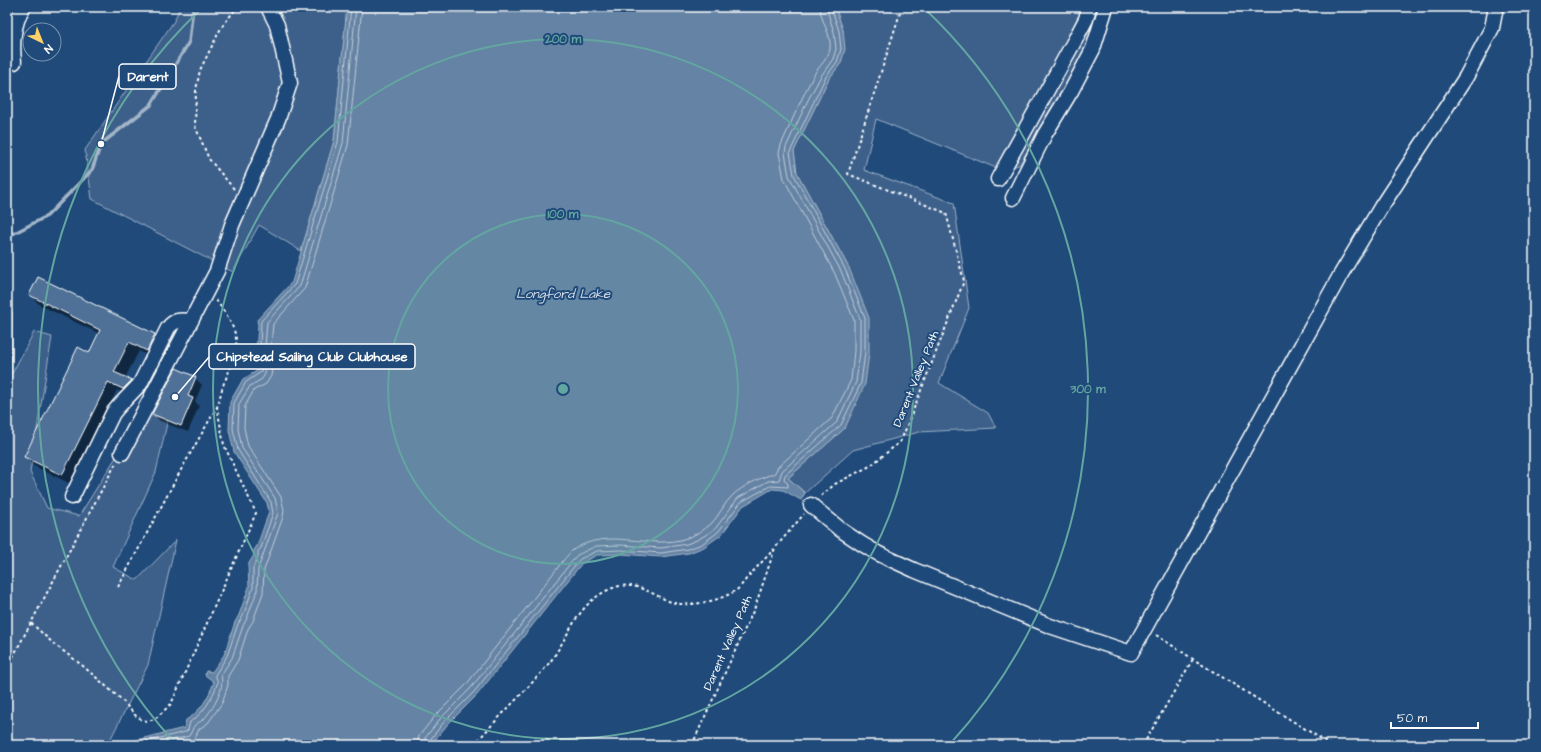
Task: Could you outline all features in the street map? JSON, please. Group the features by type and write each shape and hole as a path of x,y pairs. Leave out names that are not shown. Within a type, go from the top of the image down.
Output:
{"lane":[{"path":"14,62 12,46 14,31 18,16 23,7"},
{"path":"122,454 217,271 232,225 278,119 290,83 277,25 268,7"},
{"path":"998,179 1086,19 1088,7"},
{"path":"1013,198 1045,134 1071,91 1093,49 1106,7"},
{"path":"811,505 841,530 879,554 1050,626 1131,653 1341,274 1381,207 1466,77 1492,28 1496,7"},
{"path":"72,497 113,413 140,384 168,328 177,320 192,321"}],"path":[{"path":"237,7 221,28 200,70 196,90 195,126 209,159 233,189 245,196"},
{"name":"Darent Valley Path","path":"692,745 755,607 775,548 811,505 835,484 870,466 900,442 964,281 946,213 848,174 902,7"},
{"path":"118,587 182,468 217,407 221,397 223,385 233,364 236,351 236,338 233,326 208,290"},
{"path":"31,624 54,644 71,656 123,701 135,715 142,720 147,721 155,719 171,704 256,514 224,445 217,407"},
{"path":"7,668 122,454"},
{"path":"474,745 547,666 568,634 579,613 592,599 609,589 626,585 642,588 671,602 686,605 724,598 736,590 775,548"},
{"path":"1145,627 1193,659 1331,745"},
{"path":"1143,745 1193,659"}],"shaded area":[{"path":"180,7 347,7 334,141 301,251 259,225 233,272 92,199 85,150 174,21"},
{"path":"835,7 1105,7 1082,60 1019,165 1001,170 876,119 864,170 954,203 969,308 939,383 988,413 996,428 919,432 853,450 805,493 788,478 845,428 849,268 797,173 794,151 828,80 841,63 843,30"},
{"path":"34,332 52,337 30,472 47,508 79,516 143,414 168,419 156,472 113,567 137,580 176,540 148,665 110,740 103,745 7,745 7,383"}],"water":[{"name":"Longford Lake","path":"347,7 835,7 843,30 845,49 841,63 828,80 794,151 797,173 849,268 869,318 869,353 865,384 845,428 788,478 805,493 801,500 783,490 772,489 743,506 721,535 704,547 689,553 661,557 621,554 597,555 582,563 477,695 447,725 431,745 116,745 184,728 186,720 196,713 209,693 214,682 205,675 206,671 212,672 224,655 249,587 248,565 254,555 254,550 257,546 269,512 267,503 234,452 229,430 230,402 243,379 257,371 259,354 256,353 257,320 292,282 334,141"}],"building":[{"path":"38,277 155,334 147,351 129,342 114,372 132,380 123,389 108,382 62,475 24,457 78,347 89,353 100,330 29,295"},
{"path":"176,368 196,377 188,396 193,398 181,426 152,414"}],"waterway":[{"path":"7,237 47,216 92,170 101,144 151,105 189,42 193,7"},
{"path":"7,290 11,314 10,389 7,398"}],"place":[{"name":"Darent","path":"101,144"},
{"name":"Chipstead Sailing Club Clubhouse","path":"175,397"}]}
